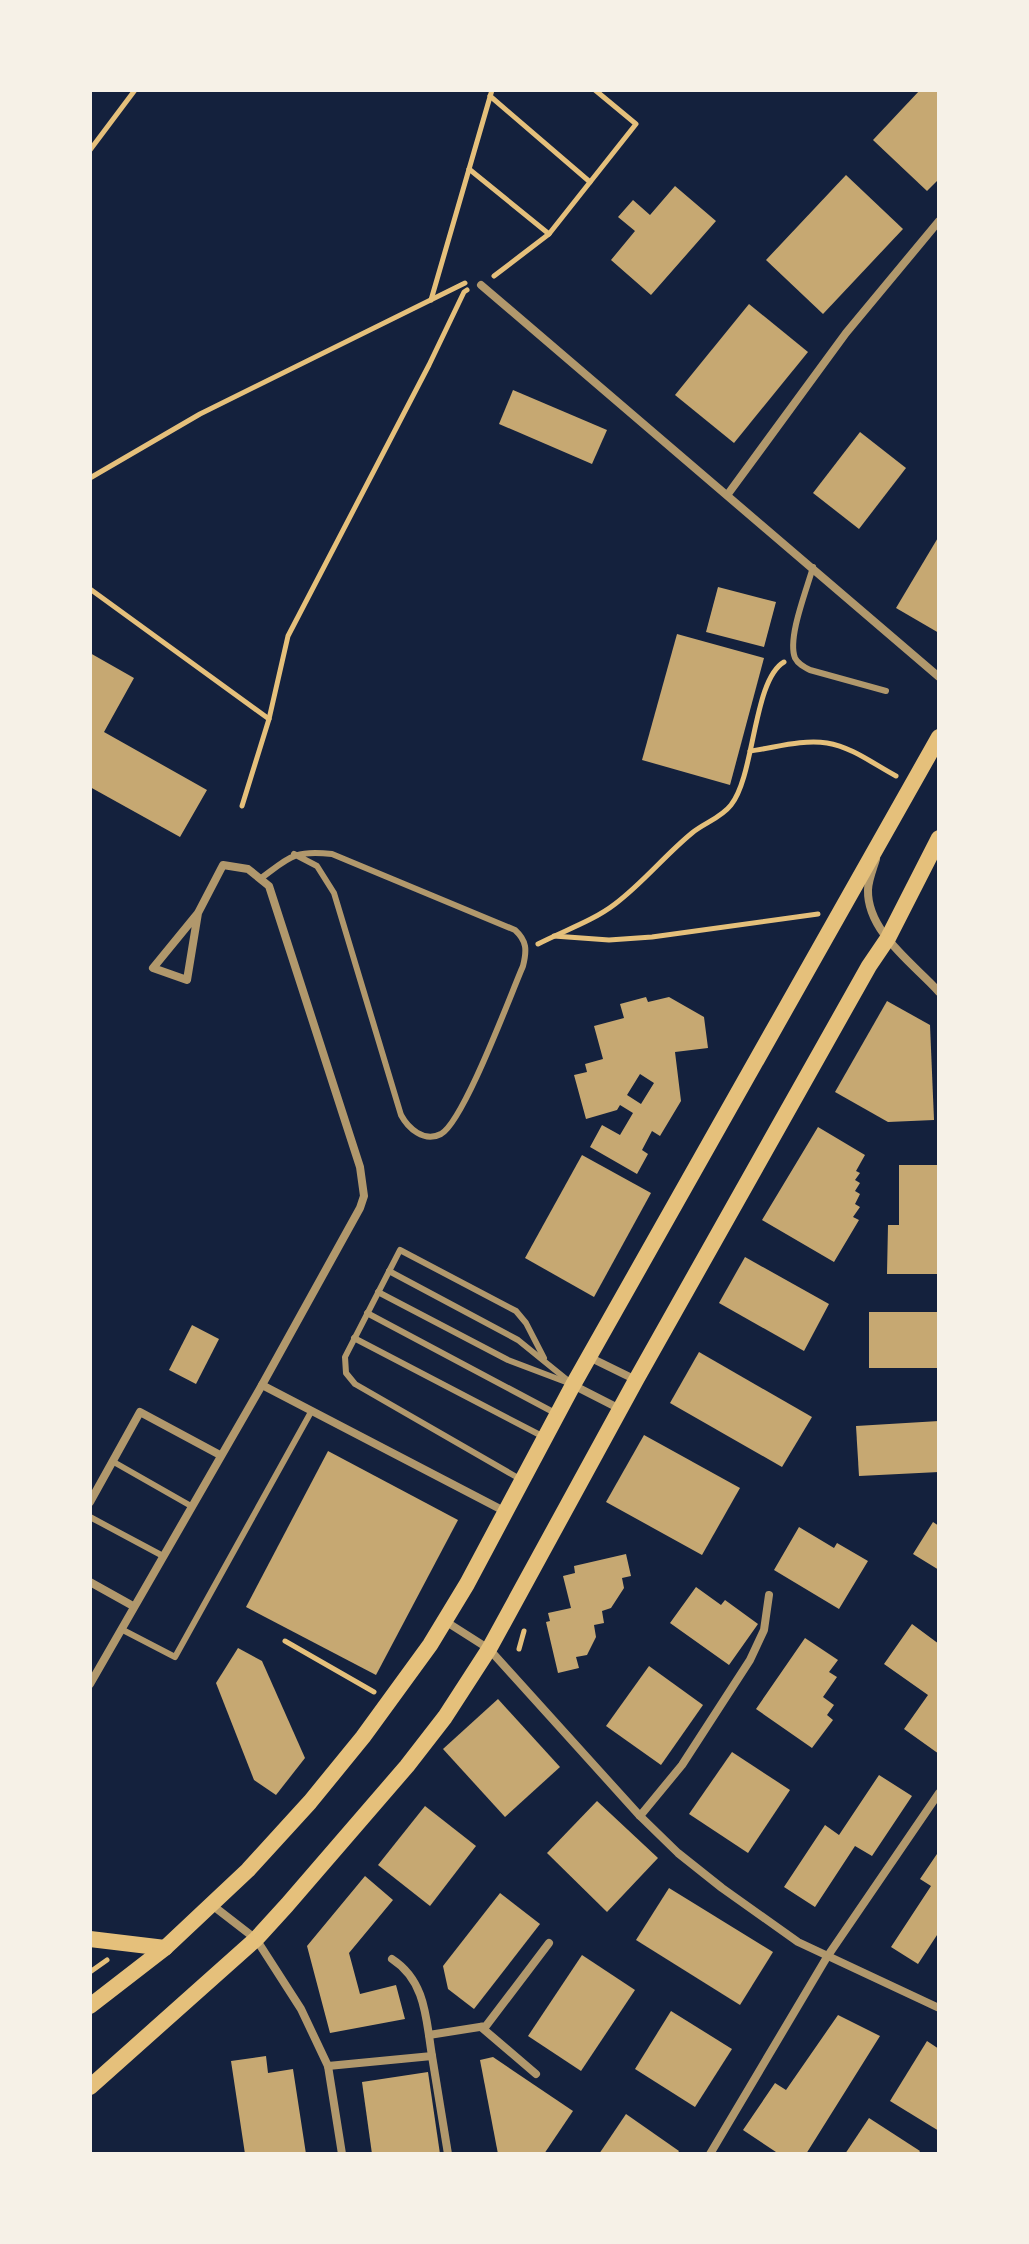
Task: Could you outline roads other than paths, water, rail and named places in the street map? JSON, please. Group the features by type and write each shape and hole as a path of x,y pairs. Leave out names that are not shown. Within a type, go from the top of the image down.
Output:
{"main road":[{"path":"90,2006 165,1948 248,1870 310,1802 390,1702 445,1621 573,1385 939,737"},
{"path":"90,2087 256,1939 407,1766 451,1708 489,1649 636,1380 869,966 888,938 939,838"},
{"path":"90,1939 165,1948"}],"street":[{"path":"728,494 846,333 939,221"},
{"path":"481,285 939,677"},
{"path":"881,841 868,890 873,916 888,938 939,992"},
{"path":"90,1684 262,1385 364,1196 360,1167 269,886 248,869 223,865 198,913 153,968 187,980 198,913"},
{"path":"589,1357 636,1380"},
{"path":"262,1385 506,1512"},
{"path":"573,1385 620,1409"},
{"path":"90,1502 140,1412 220,1455"},
{"path":"90,1582 133,1606"},
{"path":"640,1816 682,1765 750,1660 764,1630 769,1595"},
{"path":"445,1621 489,1649 640,1816 678,1853 722,1888 771,1924 827,1957 939,2008"},
{"path":"710,2154 827,1957 939,1793"},
{"path":"212,1905 256,1939 301,2009 328,2066 342,2154"},
{"path":"429,2035 486,2026 549,1943"},
{"path":"392,1959 406,1970 418,1987 448,2154"},
{"path":"481,2027 536,2074"},
{"path":"328,2066 432,2056"}],"lane":[{"path":"813,567 795,629 794,656 800,665 810,670 886,691"},
{"path":"260,879 294,854 310,851 332,854 515,930 522,937 527,950 523,966 470,1090 447,1129 432,1137 419,1134 408,1127 401,1115 334,893 317,866 294,854"},
{"path":"523,1480 351,1381 344,1364 354,1338 400,1250 516,1311 526,1323 544,1358"},
{"path":"389,1271 518,1340 544,1358 573,1385"},
{"path":"378,1292 508,1360 573,1385"},
{"path":"367,1313 558,1415"},
{"path":"354,1338 546,1438"},
{"path":"121,1629 175,1657 311,1412"},
{"path":"112,1461 191,1506"},
{"path":"90,1517 163,1556"}]}
